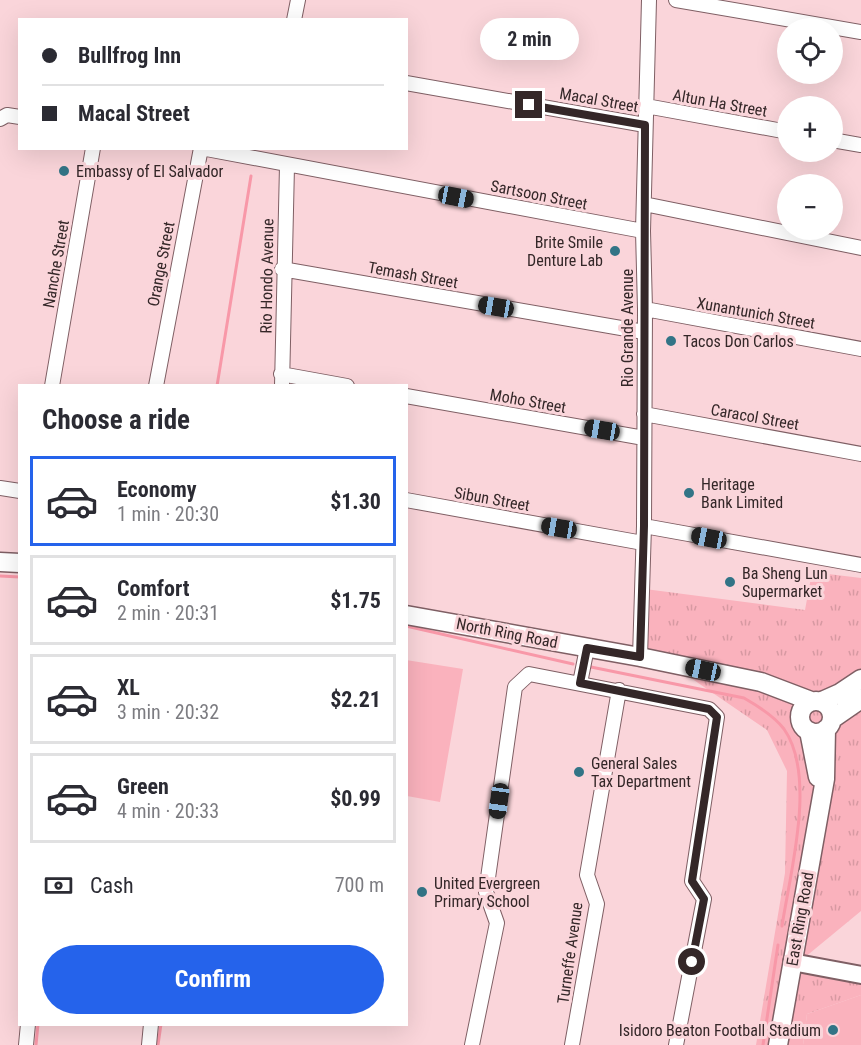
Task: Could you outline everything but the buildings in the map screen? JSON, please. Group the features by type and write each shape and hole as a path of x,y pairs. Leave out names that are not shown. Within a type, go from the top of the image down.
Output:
{"main road":[{"path":"0,562 18,563"},
{"name":"North Ring Road","path":"408,615 640,657 769,685 816,701"},
{"path":"817,724 803,708 840,693 861,679"},
{"name":"North Ring Road","path":"747,681 817,724"},
{"path":"817,724 861,699"},
{"path":"816,701 830,708 817,724"},
{"name":"East Ring Road","path":"778,1045 822,793 817,724"}],"street":[{"path":"294,18 298,0"},
{"name":"Rio Grande Avenue","path":"640,657 644,526 643,231 649,0"},
{"path":"676,0 861,32"},
{"name":"Macal Street","path":"408,83 645,125"},
{"name":"Altun Ha Street","path":"646,106 777,130"},
{"path":"0,119 7,115 18,117"},
{"path":"843,142 861,145"},
{"name":"Nanche Street","path":"52,384 93,150"},
{"name":"Orange Street","path":"156,384 201,150"},
{"name":"Sartsoon Street","path":"211,150 643,231"},
{"name":"Rio Hondo Avenue","path":"282,380 282,269 287,166"},
{"path":"644,204 861,248"},
{"name":"Temash Street","path":"282,269 644,332"},
{"name":"Xunantunich Street","path":"645,309 861,349"},
{"path":"282,380 326,384"},
{"name":"Moho Street","path":"408,396 644,438"},
{"name":"Caracol Street","path":"644,414 861,454"},
{"path":"0,488 18,491"},
{"name":"Sibun Street","path":"408,500 643,543"},
{"path":"644,526 861,565"},
{"path":"580,683 587,648"},
{"path":"472,1045 497,922 486,892 515,687 529,674 709,709 717,717 692,881 704,899 676,1045"},
{"name":"Turneffe Avenue","path":"572,1045 597,904 587,875 619,690"},
{"path":"792,962 861,975"},
{"path":"26,1045 28,1026"},
{"path":"149,1045 151,1026"}],"green space":[{"path":"812,572 861,578 861,911 804,958 861,969 861,995 807,1014 803,1045 756,1045 785,873 787,771 767,730 647,648 645,589 805,610"},
{"path":"408,660 463,669 440,802 408,796"},
{"name":"Isidoro Beaton Football Stadium","path":"861,995 861,1045 803,1045 807,1014"}],"waterway":[{"path":"217,384 251,176"},
{"path":"0,576 18,577"},
{"path":"408,626 573,664"},
{"path":"591,667 744,698 771,716 784,729 794,749 799,772 800,798 795,853 782,926"},
{"path":"763,1045 778,945"},
{"path":"36,1045 38,1026"},
{"path":"158,1045 161,1026"}],"place":[{"name":"Embassy of El Salvador","path":"64,171"},
{"name":"Brite Smile Denture Lab","path":"615,251"},
{"name":"Tacos Don Carlos","path":"671,341"},
{"name":"Heritage Bank Limited","path":"689,493"},
{"name":"Ba Sheng Lun Supermarket","path":"730,582"},
{"name":"General Sales Tax Department","path":"579,772"},
{"name":"United Evergreen Primary School","path":"422,892"},
{"name":"Isidoro Beaton Football Stadium","path":"833,1030"}],"route":[{"path":"529,105 645,125 644,526 641,649 640,657 587,648 580,683 709,709 717,717 692,881 704,899 692,962"}]}
